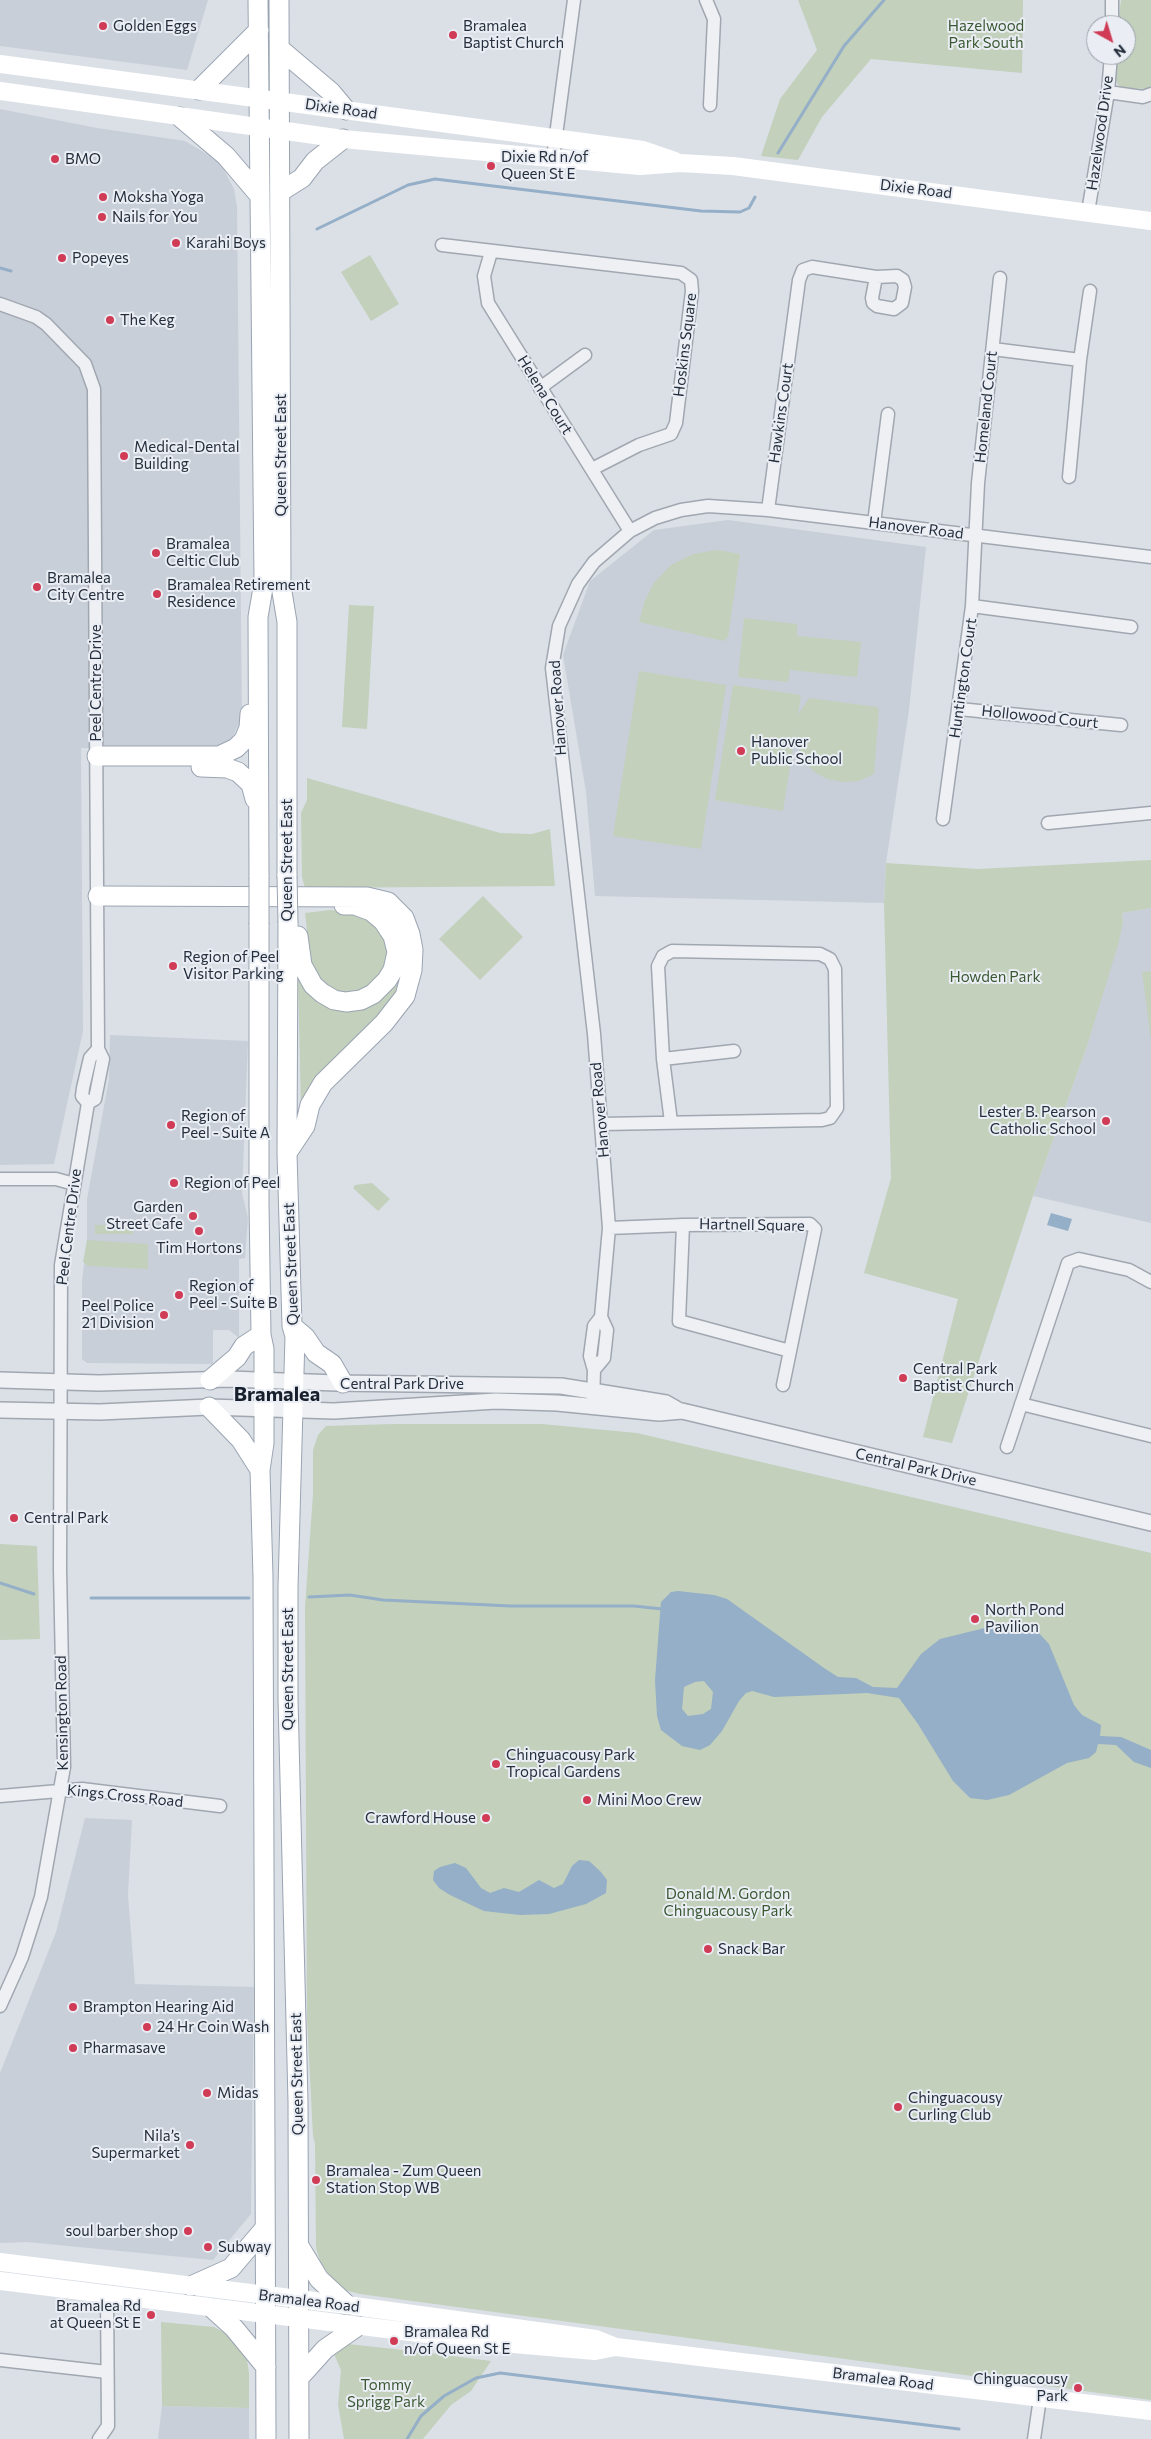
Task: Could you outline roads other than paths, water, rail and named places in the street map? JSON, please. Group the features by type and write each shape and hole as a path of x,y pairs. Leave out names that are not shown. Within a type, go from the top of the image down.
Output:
{"main road":[{"name":"Queen Street East","path":"258,0 264,582 258,617 261,1335 264,1349 264,1443 260,1470 263,1577 266,2439"},
{"name":"Queen Street East","path":"279,0 281,586 287,622 287,1153 292,1326 295,1336 288,1587 288,1700 298,2102 299,2439"},
{"path":"199,90 259,30"},
{"path":"280,49 331,92 346,110"},
{"name":"Dixie Road","path":"0,64 643,150 680,162"},
{"name":"Dixie Road","path":"0,91 343,139 640,166 680,162 732,166 1151,221"},
{"path":"180,117 222,153 260,196"},
{"path":"280,192 302,178 316,161 343,139"},
{"path":"97,762 219,756 236,748 244,740 249,728 249,638 258,617"},
{"path":"97,762 214,766 238,772 245,776 255,793 256,840 259,848"},
{"path":"98,901 367,897 388,902 404,918 413,950 412,970 405,996 384,1022 323,1083 310,1105 305,1126 287,1153"},
{"path":"98,901 355,905 371,911 390,929 397,952 393,970 381,988 367,998 346,1002 328,997 313,985 307,976 300,956 298,933 288,922"},
{"path":"292,1326 305,1337 316,1353 332,1364 343,1383"},
{"path":"210,1380 237,1357 244,1346 261,1335"},
{"path":"208,1407 242,1440 260,1470"},
{"path":"191,2286 231,2268 265,2228"},
{"path":"299,2244 319,2279 347,2305"},
{"name":"Bramalea Road","path":"0,2262 347,2305 596,2339 616,2347 1151,2411"},
{"name":"Bramalea Road","path":"0,2281 358,2326 595,2351 616,2347"},
{"path":"213,2309 234,2328 266,2367"},
{"path":"299,2378 325,2349 358,2326"}],"street":[{"path":"554,158 574,0"},
{"path":"706,0 714,19 710,105"},
{"path":"1112,0 1112,15"},
{"name":"Hazelwood Drive","path":"1088,212 1108,92 1109,65"},
{"path":"1108,92 1143,97 1151,94"},
{"path":"442,244 491,252"},
{"name":"Helena Court","path":"491,252 484,276 488,303 630,531"},
{"name":"Hoskins Square","path":"491,252 680,273 691,280 692,290 677,414 671,434 639,445 592,469"},
{"name":"Hawkins Court","path":"768,510 799,280 803,270 812,267 876,277"},
{"name":"Homeland Court","path":"976,536 978,483 1000,278"},
{"path":"1069,477 1080,360 1090,291"},
{"name":"Peel Centre Drive","path":"0,304 36,317 46,324 85,364 94,389 98,1049 103,1059 95,1099 88,1103 61,1265 60,1411"},
{"path":"993,349 1080,360"},
{"path":"540,388 585,355"},
{"path":"874,523 888,414"},
{"name":"Hanover Road","path":"593,1398 594,1370 604,1358 607,1330 601,1317 609,1228 602,1124 552,668 560,626 578,584 594,562 630,531 656,518 681,510 708,506 768,510 1151,557"},
{"name":"Huntington Court","path":"943,819 972,606 976,536"},
{"path":"972,606 1131,627"},
{"name":"Hollowood Court","path":"959,709 1121,725"},
{"path":"1048,823 1151,813"},
{"path":"602,1124 822,1120 830,1118 837,1108 835,969 830,959 820,954 672,951 663,956 658,966 663,1060 671,1122"},
{"path":"663,1060 734,1051"},
{"path":"0,1179 56,1179 74,1184"},
{"name":"Hartnell Square","path":"609,1228 683,1225 810,1224 815,1229 783,1385"},
{"name":"Hartnell Square","path":"683,1225 679,1322 790,1351"},
{"path":"1007,1447 1065,1267 1071,1261 1079,1259 1129,1270 1151,1282"},
{"name":"Central Park Drive","path":"0,1380 128,1383 264,1380 343,1383 542,1385 659,1413 682,1412 1151,1523"},
{"name":"Central Park Drive","path":"0,1410 100,1412 208,1407 334,1411 496,1401 593,1398"},
{"path":"1021,1404 1151,1436"},
{"name":"Kensington Road","path":"0,2006 22,1957 41,1897 62,1789 64,1767 60,1569 60,1411"},
{"name":"Kings Cross Road","path":"0,1796 82,1788 220,1806"},
{"path":"99,2439 108,2426 107,2295"},
{"path":"0,2360 107,2372"},
{"path":"1034,2439 1040,2398"}],"water":[{"path":"1051,1213 1072,1219 1068,1231 1047,1225"},
{"path":"671,1592 714,1595 727,1599 838,1677 856,1678 873,1687 897,1688 921,1654 940,1639 1001,1624 1036,1630 1049,1644 1074,1705 1082,1715 1101,1725 1100,1736 1121,1737 1151,1750 1151,1768 1134,1762 1116,1745 1098,1744 1096,1752 1089,1758 1067,1763 1009,1795 987,1800 970,1798 953,1781 918,1724 899,1698 867,1693 774,1697 752,1691 746,1693 739,1701 722,1731 710,1745 700,1750 682,1746 661,1730 657,1716 655,1680 661,1602","holes":["704,1681 713,1692 711,1709 703,1714 688,1716 682,1709 684,1687 695,1682"]},
{"path":"579,1860 589,1861 601,1872 607,1880 606,1893 586,1904 549,1914 520,1915 484,1911 450,1895 439,1888 433,1880 434,1871 440,1867 455,1863 466,1868 481,1888 490,1893 504,1888 519,1892 539,1880 554,1888 563,1884 572,1866"}],"waterway":[{"path":"778,153 844,46 884,0"},
{"path":"317,229 408,185 435,179 701,211 740,212 749,208 755,197"},
{"path":"0,268 11,271"},
{"path":"0,1583 34,1594"},
{"path":"309,1597 350,1595 383,1600 511,1606 634,1606 662,1609"},
{"path":"91,1598 249,1598"},
{"path":"407,2439 421,2416 444,2396 476,2378 500,2373 959,2429"}],"place":[{"name":"Golden Eggs","path":"103,26"},
{"name":"Bramalea Baptist Church","path":"453,35"},
{"name":"BMO","path":"55,159"},
{"name":"Dixie Rd n/of Queen St E","path":"491,166"},
{"name":"Moksha Yoga","path":"103,197"},
{"name":"Nails for You","path":"102,217"},
{"name":"Karahi Boys","path":"176,243"},
{"name":"Popeyes","path":"62,258"},
{"name":"The Keg","path":"110,320"},
{"name":"Medical-Dental Building","path":"124,456"},
{"name":"Bramalea Celtic Club","path":"156,553"},
{"name":"Bramalea City Centre","path":"37,587"},
{"name":"Bramalea Retirement Residence","path":"157,594"},
{"name":"Hanover Public School","path":"741,751"},
{"name":"Region of Peel Visitor Parking","path":"173,966"},
{"name":"Lester B. Pearson Catholic School","path":"1106,1121"},
{"name":"Region of Peel - Suite A","path":"171,1125"},
{"name":"Region of Peel","path":"174,1183"},
{"name":"Garden Street Cafe","path":"193,1216"},
{"name":"Tim Hortons","path":"199,1231"},
{"name":"Region of Peel - Suite B","path":"179,1295"},
{"name":"Peel Police 21 Division","path":"164,1315"},
{"name":"Central Park Baptist Church","path":"903,1378"},
{"name":"Central Park","path":"14,1518"},
{"name":"North Pond Pavilion","path":"975,1619"},
{"name":"Chinguacousy Park Tropical Gardens","path":"496,1764"},
{"name":"Mini Moo Crew","path":"587,1800"},
{"name":"Crawford House","path":"486,1818"},
{"name":"Snack Bar","path":"708,1949"},
{"name":"Brampton Hearing Aid","path":"73,2007"},
{"name":"24 Hr Coin Wash","path":"147,2027"},
{"name":"Pharmasave","path":"73,2048"},
{"name":"Midas","path":"207,2093"},
{"name":"Chinguacousy Curling Club","path":"898,2107"},
{"name":"Nila’s Supermarket","path":"190,2145"},
{"name":"Bramalea - Zum Queen Station Stop WB","path":"316,2180"},
{"name":"soul barber shop","path":"188,2231"},
{"name":"Subway","path":"208,2247"},
{"name":"Bramalea Rd at Queen St E","path":"151,2315"},
{"name":"Bramalea Rd n/of Queen St E","path":"394,2341"},
{"name":"Chinguacousy Park","path":"1078,2388"}],"district":[{"name":"Bramalea","path":"277,1394"}],"park label":[{"name":"Hazelwood Park South","path":"986,34"},
{"name":"Howden Park","path":"995,977"},
{"name":"Donald M. Gordon Chinguacousy Park","path":"728,1902"},
{"name":"Tommy Sprigg Park","path":"386,2394"}]}
